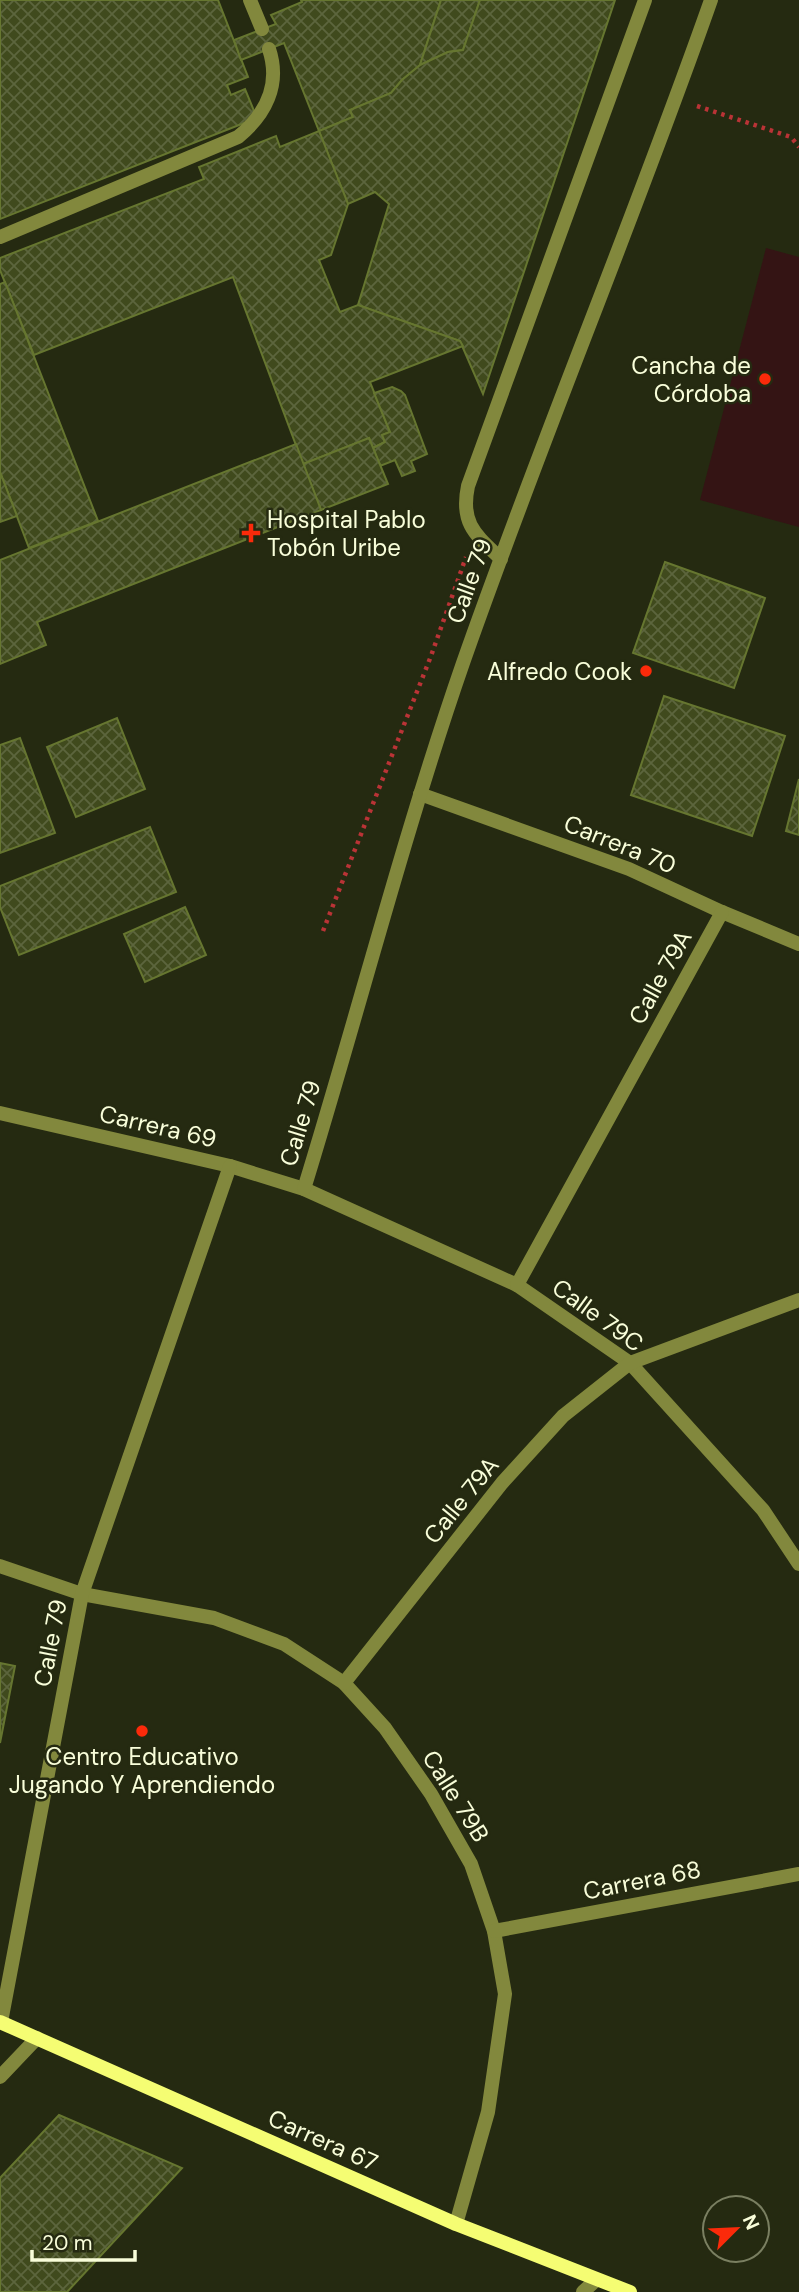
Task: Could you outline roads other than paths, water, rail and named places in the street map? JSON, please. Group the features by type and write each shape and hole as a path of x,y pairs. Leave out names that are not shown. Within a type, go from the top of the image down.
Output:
{"main road":[{"name":"Carrera 67","path":"0,2022 456,2224 630,2292"}],"street":[{"path":"250,0 262,29"},
{"path":"501,559 475,534 469,524 465,512 468,486 645,0"},
{"name":"Calle 79","path":"304,1189 420,794 501,559 676,100 711,0"},
{"path":"0,237 238,137 257,120 269,99 273,77 269,49"},
{"name":"Carrera 70","path":"420,794 629,869 799,944"},
{"name":"Calle 79A","path":"517,1285 722,912"},
{"name":"Carrera 69","path":"0,1113 230,1166 304,1189"},
{"name":"Calle 79","path":"0,2022 82,1594 230,1166"},
{"name":"Calle 79C","path":"304,1189 517,1285 630,1363 763,1510 799,1564"},
{"path":"630,1363 799,1300"},
{"name":"Calle 79A","path":"344,1683 502,1483 564,1416 630,1363"},
{"name":"Calle 79B","path":"0,1566 82,1594 214,1618 284,1643 344,1683 385,1728 431,1794 471,1864 494,1931 505,1994 488,2112 456,2224"},
{"name":"Carrera 68","path":"494,1931 799,1874"},
{"path":"0,2077 37,2038"},
{"path":"583,2292 596,2280"}],"place":[{"name":"Cancha de Córdoba","path":"765,379"},
{"name":"Hospital Pablo Tobón Uribe","path":"251,533"},
{"name":"Alfredo Cook","path":"646,671"},
{"name":"Centro Educativo Jugando Y Aprendiendo","path":"142,1731"}]}
